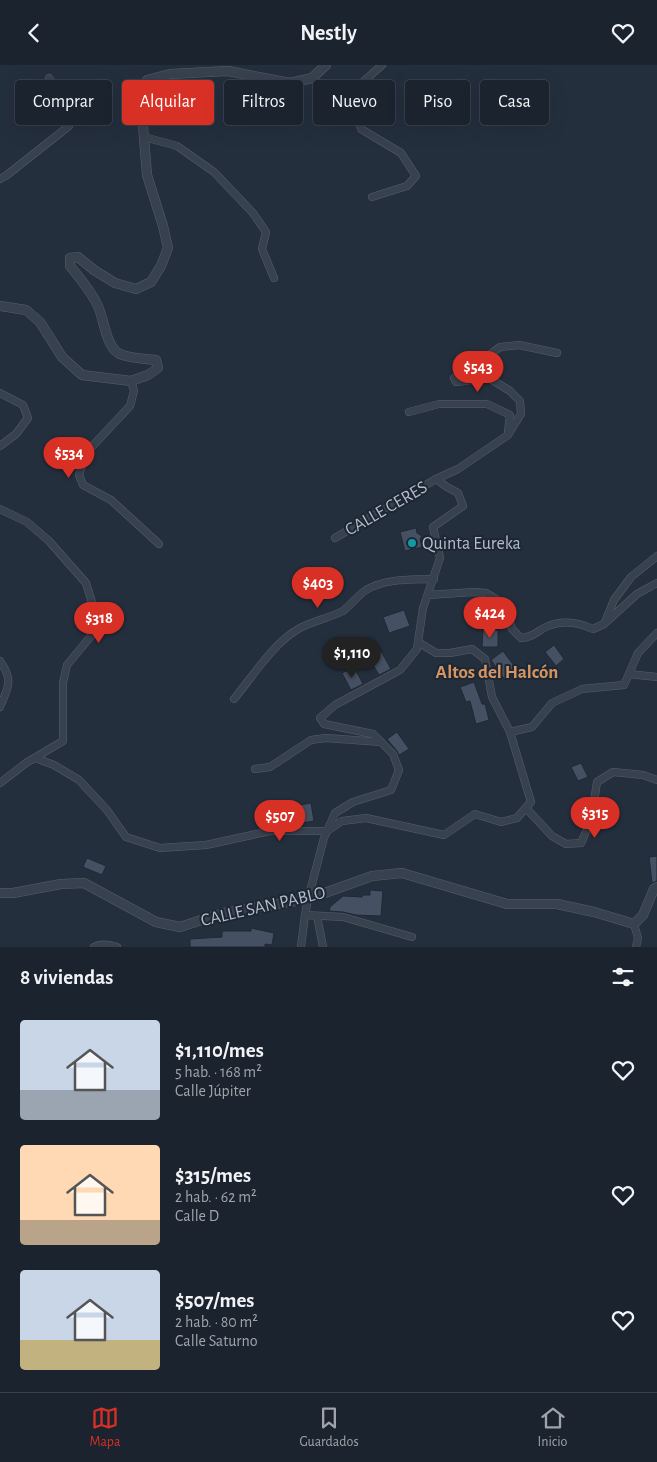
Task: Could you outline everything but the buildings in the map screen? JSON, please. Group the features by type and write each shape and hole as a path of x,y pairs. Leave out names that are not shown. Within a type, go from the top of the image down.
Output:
{"street":[{"path":"0,306 26,310 40,322 62,357 82,375 131,381 148,375 158,368 156,360 118,353 109,341 97,305 80,277 70,266 70,258 78,257 115,283 136,289 151,282 168,247 147,175 140,90 147,80 170,74 228,71 290,83 312,78 326,65"},
{"path":"372,197 407,186 416,176 401,153 360,129 356,111 362,83 382,65"},
{"path":"0,179 69,126 73,118 69,107 49,78"},
{"path":"144,137 177,146 214,172 253,213 266,232 262,249 274,278"},
{"path":"508,435 522,414 520,401 510,391 489,379 456,382 454,378 472,368 500,347 520,345 557,353"},
{"path":"131,381 134,391 130,406 86,453 80,475 83,485 111,499 160,544"},
{"path":"0,393 23,405 28,418 16,434 0,446"},
{"path":"409,412 439,404 487,404 510,415 508,435"},
{"name":"CALLE CERES","path":"335,538 436,479 458,469 508,435"},
{"path":"301,947 308,899 334,813 353,802 391,789 399,770 393,754 373,734 324,724 320,718 335,705 400,670 417,649 422,608 440,558 433,527 463,506 458,493 436,479"},
{"path":"0,509 27,522 49,541 86,583 95,612 96,623 91,636 68,665 62,683 63,741 0,783"},
{"path":"604,625 614,600 631,577 657,556"},
{"path":"234,699 269,655 286,638 299,629 344,610 365,591 378,585 396,580 434,579"},
{"path":"428,595 486,593 496,599 507,612 512,629 521,638 530,637 545,627 558,622 584,625 593,629 604,625 637,594 657,583"},
{"path":"510,733 532,727 552,703 582,689 624,685 638,653 657,633"},
{"path":"35,758 54,765 79,780 107,810 126,837 160,848 206,845 270,831 327,831 342,821 366,818 444,835 474,814 501,822 517,818 531,802 510,733 492,697 485,659 472,649 450,653 436,653 418,642"},
{"path":"0,661 6,670 9,687 0,707"},
{"path":"628,674 657,677"},
{"path":"255,769 270,767 311,741 326,739 381,742"},
{"path":"526,808 552,836 566,844 581,843 591,821 597,782 613,773 644,775 657,780"},
{"name":"CALLE SAN PABLO","path":"0,893 13,893 61,884 84,883 156,922 180,927 224,913 308,899 372,876 402,873 507,904 558,904 634,924"},
{"path":"636,947 638,938 634,924 643,915 654,889 657,887"},
{"path":"305,915 343,917 412,937"},
{"path":"317,916 323,947"},
{"path":"94,947 98,945 111,945 116,947"}],"place":[{"name":"Quinta Eureka","path":"412,543"}],"district":[{"name":"Altos del Halcón","path":"497,671"}]}
